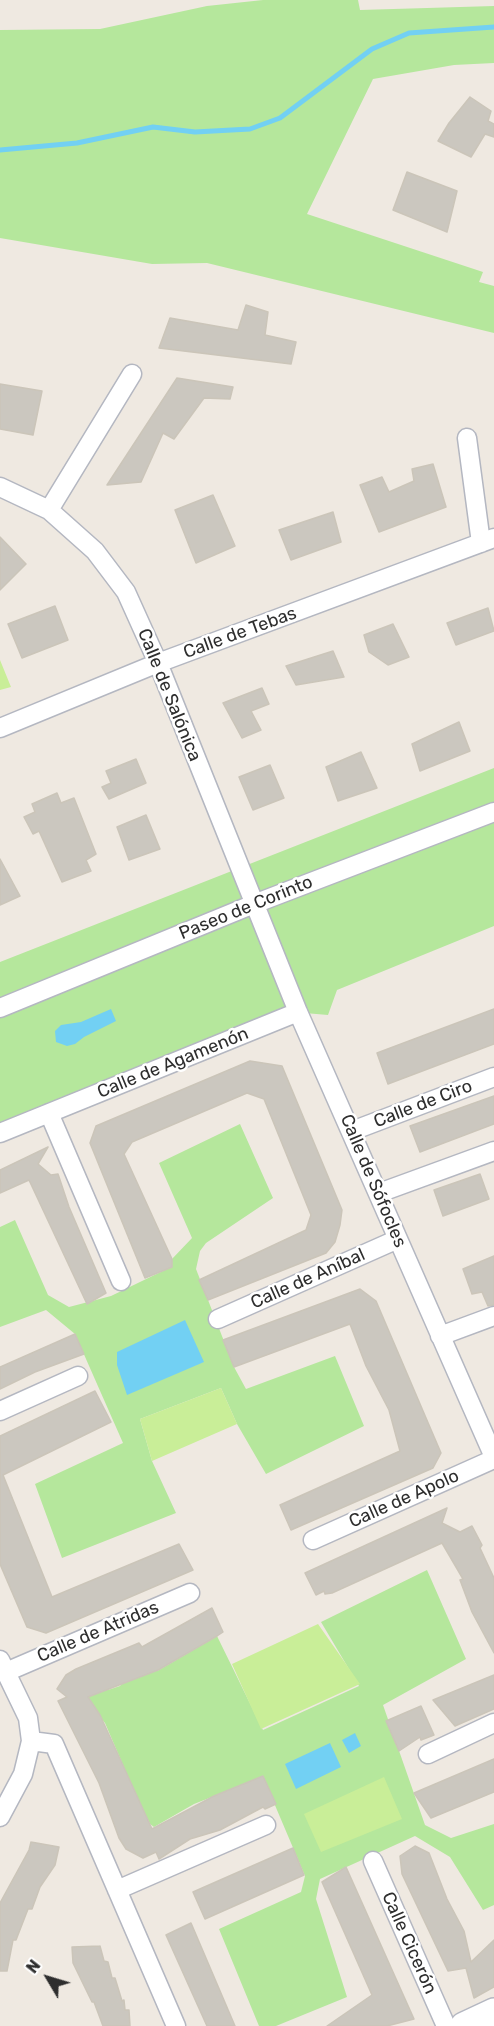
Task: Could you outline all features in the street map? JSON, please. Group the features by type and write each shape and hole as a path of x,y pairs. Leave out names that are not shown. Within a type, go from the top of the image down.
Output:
{"main road":[{"path":"464,2026 494,2012"}],"street":[{"path":"49,510 132,374"},
{"name":"Calle de Tebas","path":"0,728 158,663 488,541 467,438"},
{"name":"Calle de Salónica","path":"0,487 49,510 95,551 126,592 158,663 254,904"},
{"name":"Paseo de Corinto","path":"0,1008 254,904 494,812"},
{"name":"Calle de Sófocles","path":"254,904 298,1012 494,1458"},
{"name":"Calle de Agamenón","path":"0,1133 298,1012"},
{"name":"Calle de Ciro","path":"352,1131 494,1077"},
{"path":"49,1113 121,1281"},
{"path":"379,1193 494,1151"},
{"name":"Calle de Aníbal","path":"218,1319 398,1239"},
{"path":"440,1336 494,1316"},
{"path":"0,1411 78,1376"},
{"name":"Calle de Apolo","path":"313,1539 494,1458"},
{"name":"Calle de Atridas","path":"3,1666 190,1593"},
{"path":"0,1817 23,1774 31,1741 28,1718 3,1666"},
{"path":"428,1754 494,1723"},
{"path":"31,1741 54,1744 176,2026"},
{"path":"117,1890 266,1825"},
{"name":"Calle Cicerón","path":"373,1861 446,2026"}],"green space":[{"path":"263,0 358,0 360,10 494,6 494,63 454,65 373,79 307,214 483,272 479,282 494,286 494,333 207,263 152,264 0,238 0,30 100,29 207,6"},
{"path":"0,660 11,687 0,690"},
{"path":"494,768 494,926 337,990 328,1015 281,1011 0,1123 0,962"},
{"path":"240,1124 273,1198 206,1243 200,1251 196,1269 234,1367 246,1389 335,1356 364,1426 266,1474 237,1424 221,1388 140,1419 152,1461 176,1513 62,1558 35,1484 123,1443 75,1334 46,1310 0,1327 0,1227 15,1220 48,1295 69,1307 111,1296 171,1267 172,1259 192,1238 159,1163"},
{"path":"221,1388 237,1424 152,1461 140,1419"},
{"path":"427,1570 466,1659 383,1705 425,1825 451,1838 494,1824 494,1905 483,1910 450,1857 415,1836 320,1879 316,1899 347,1997 276,2026 259,2026 219,1929 301,1892 305,1876 263,1777 194,1804 154,1827 150,1824 134,1791 105,1723 74,1687 106,1687 108,1690 120,1686 124,1681 159,1670 217,1636 263,1730 359,1686 321,1622"},
{"path":"318,1624 360,1684 261,1729 232,1664"},
{"path":"384,1777 402,1819 321,1852 304,1814"}],"water":[{"path":"111,1009 116,1021 75,1044 67,1046 56,1042 55,1031 61,1025 81,1022"},
{"path":"185,1320 204,1362 127,1395 117,1365 117,1352"},
{"path":"355,1733 361,1746 349,1753 342,1740"},
{"path":"330,1743 341,1767 296,1789 285,1764"}],"building":[{"path":"470,97 491,111 488,121 494,124 494,137 485,134 471,157 438,141"},
{"path":"407,172 457,191 447,232 393,210"},
{"path":"246,305 268,312 265,335 296,342 291,364 159,348 170,318 238,330"},
{"path":"177,378 233,387 230,399 204,398 174,439 163,433 141,482 107,485"},
{"path":"0,384 42,391 33,435 0,429"},
{"path":"433,464 446,507 379,532 360,485 382,477 389,492 414,481 412,469"},
{"path":"213,495 235,546 196,563 175,510"},
{"path":"333,512 341,542 291,560 279,530"},
{"path":"0,537 26,564 0,590"},
{"path":"55,606 68,640 22,658 8,624"},
{"path":"488,608 494,631 456,645 447,623"},
{"path":"393,624 409,657 388,665 369,652 364,635"},
{"path":"333,651 344,677 296,685 286,666"},
{"path":"262,688 269,704 251,711 261,730 242,738 223,703"},
{"path":"459,722 470,751 420,771 412,744"},
{"path":"361,752 377,788 338,801 326,767"},
{"path":"136,759 146,783 109,799 102,787 111,783 106,771"},
{"path":"270,765 284,798 253,810 239,777"},
{"path":"57,793 61,803 74,798 96,854 86,860 91,871 62,882 39,831 33,834 24,817 35,812 32,804"},
{"path":"146,815 160,849 129,860 117,827"},
{"path":"0,859 20,896 0,905"},
{"path":"494,1009 494,1044 388,1084 377,1053"},
{"path":"250,1061 282,1066 342,1210 340,1225 335,1242 326,1253 208,1300 199,1280 306,1230 311,1215 264,1099 247,1093 132,1142 124,1154 172,1259 172,1267 145,1278 90,1143 96,1126"},
{"path":"494,1096 494,1124 420,1152 410,1126"},
{"path":"48,1147 38,1164 51,1175 58,1174 69,1207 106,1293 87,1304 29,1180 0,1193 0,1170"},
{"path":"480,1174 489,1199 443,1216 434,1190"},
{"path":"494,1256 494,1305 488,1306 482,1292 472,1294 463,1269"},
{"path":"360,1289 376,1301 441,1453 433,1468 291,1530 280,1505 400,1451 389,1410 366,1366 350,1324 234,1367 223,1340"},
{"path":"75,1334 84,1354 35,1372 0,1389 0,1367"},
{"path":"95,1391 111,1422 3,1475 52,1597 179,1544 193,1570 46,1633 27,1627 0,1564 0,1436"},
{"path":"447,1508 442,1523 460,1532 472,1526 482,1545 480,1548 494,1578 494,1653 472,1612 460,1580 463,1579 442,1543 332,1593 325,1594 324,1591 316,1595 305,1573"},
{"path":"212,1608 223,1632 158,1670 88,1697 100,1715 152,1829 214,1796 263,1776 276,1804 265,1809 263,1807 220,1830 190,1839 159,1859 156,1852 143,1858 126,1849 119,1838 99,1783 58,1701 67,1697 57,1689 66,1675 76,1669 139,1643 142,1647"},
{"path":"494,1675 494,1709 455,1726 433,1700"},
{"path":"421,1706 434,1735 421,1740 420,1737 399,1751 386,1721"},
{"path":"494,1759 494,1792 431,1818 414,1793"},
{"path":"31,1842 59,1847 55,1865 40,1887 32,1909 28,1909 16,1940 13,1940 7,1971 0,1971 0,1903 29,1850"},
{"path":"415,1846 429,1853 447,1899 464,1931 471,1962 494,1940 494,1987 474,1998 466,1968 448,1971 402,1874 400,1856"},
{"path":"293,1848 304,1875 205,1919 193,1892"},
{"path":"346,1867 414,2019 387,2026 327,2026 372,1995 322,1882"},
{"path":"191,1923 235,2026 207,2026 166,1935"},
{"path":"100,1946 104,1961 108,1962 112,1978 115,1978 122,2001 124,2000 125,2010 129,2010 130,2026 103,2026 94,2002 73,1963 72,1947"}],"waterway":[{"path":"0,150 77,143 153,127 195,132 250,129 280,118 372,49 409,33 494,27"}]}
